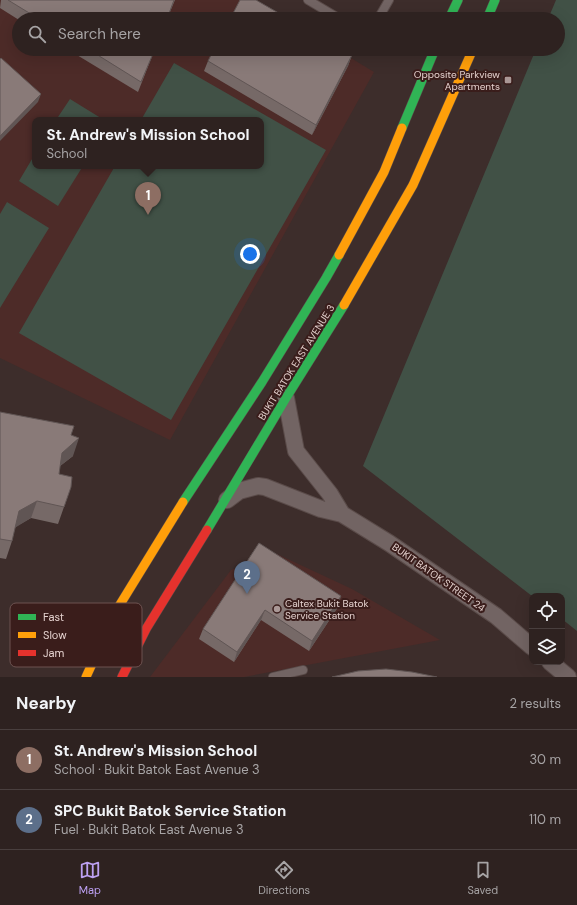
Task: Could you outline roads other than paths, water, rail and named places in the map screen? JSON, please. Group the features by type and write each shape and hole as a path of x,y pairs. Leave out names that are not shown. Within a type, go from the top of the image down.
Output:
{"main road":[{"path":"452,12 458,0"},
{"path":"489,12 495,0"},
{"name":"BUKIT BATOK EAST AVENUE 3","path":"121,603 193,487 266,376 326,278 384,172 433,56"},
{"name":"BUKIT BATOK EAST AVENUE 3","path":"142,637 286,398 348,300 412,185 470,56"},
{"name":"BUKIT BATOK EAST AVENUE 3","path":"86,677 91,667"},
{"name":"BUKIT BATOK EAST AVENUE 3","path":"122,677 127,667"}],"street":[{"name":"BUKIT BATOK STREET 24","path":"286,398 296,451 330,494 342,514"},
{"name":"BUKIT BATOK STREET 24","path":"223,504 239,491 258,486 265,487 321,509 342,514 389,543 496,616 529,644"},
{"path":"554,665 568,677"}],"lane":[{"path":"308,0 328,12"},
{"path":"382,12 389,0"},
{"path":"273,677 303,670"}],"place":[{"name":"Opposite Parkview Apartments","path":"508,80"},
{"name":"St. Andrew's Mission School","path":"148,215"},
{"name":"SPC Bukit Batok Service Station","path":"247,594"},
{"name":"Caltex Bukit Batok Service Station","path":"277,609"}]}
